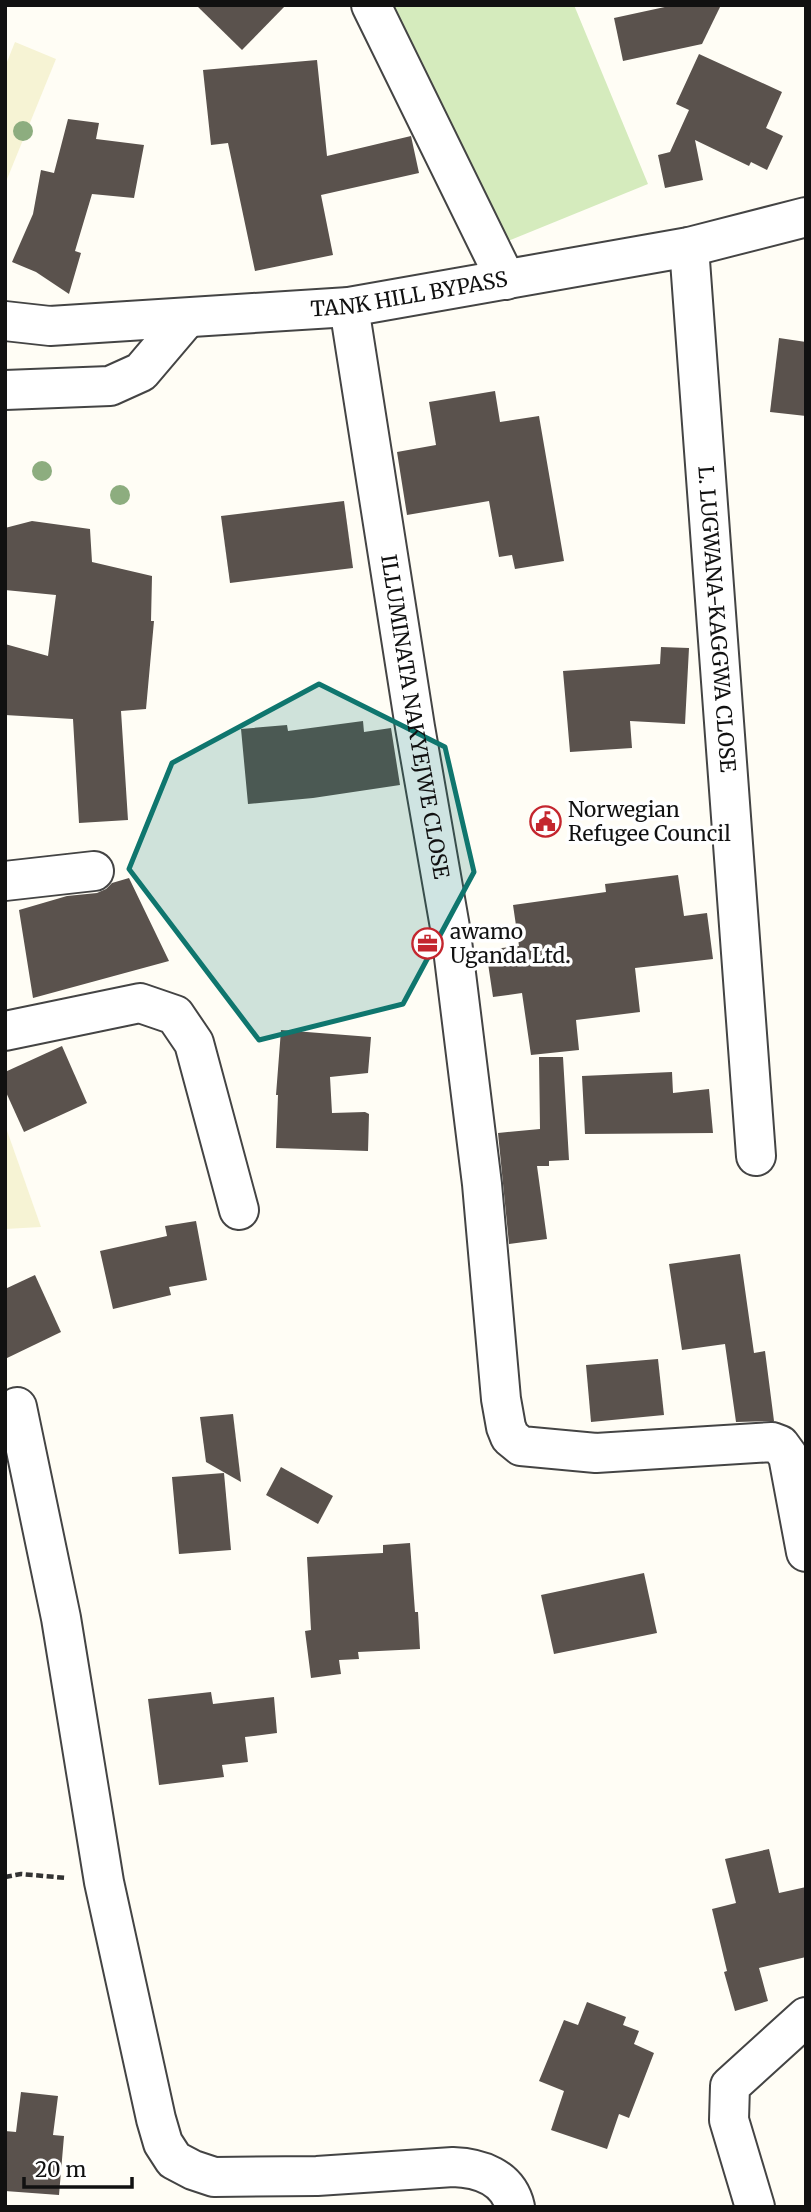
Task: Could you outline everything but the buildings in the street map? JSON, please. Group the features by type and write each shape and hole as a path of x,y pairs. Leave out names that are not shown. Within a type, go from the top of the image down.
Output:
{"street":[{"path":"371,5 506,279"},
{"name":"TANK HILL BYPASS","path":"5,321 50,326 349,307 689,247 806,217"},
{"name":"L. LUGWANA-KAGGWA CLOSE","path":"689,247 756,1156"},
{"name":"ILLUMINATA NAKYEJWE CLOSE","path":"349,307 415,727 451,933 482,1184 501,1399 506,1427 510,1437 521,1446 596,1453 772,1442 780,1445 788,1456 806,1552"},
{"path":"5,390 110,386 141,372 186,319"},
{"path":"5,881 94,871"},
{"path":"5,1031 140,1003 175,1014 194,1043 239,1210"},
{"path":"17,1407 61,1618 104,1882 163,2143 174,2160 193,2171 214,2177 317,2176 471,2168 488,2174 503,2184 515,2207"},
{"path":"755,2207 729,2120 730,2086 806,2017"}],"path":[{"path":"5,1877 21,1874 104,1882"}],"highlighted area":[{"path":"319,684 445,747 474,872 403,1004 259,1040 129,869 172,763"}],"shaded area":[{"path":"15,42 56,59 5,184 5,67"},
{"path":"5,1125 41,1227 5,1229"}],"green space":[{"path":"364,5 574,5 648,184 491,248"}],"place":[{"name":"Norwegian Refugee Council","path":"545,822"},
{"name":"awamo Uganda Ltd.","path":"427,944"}]}
